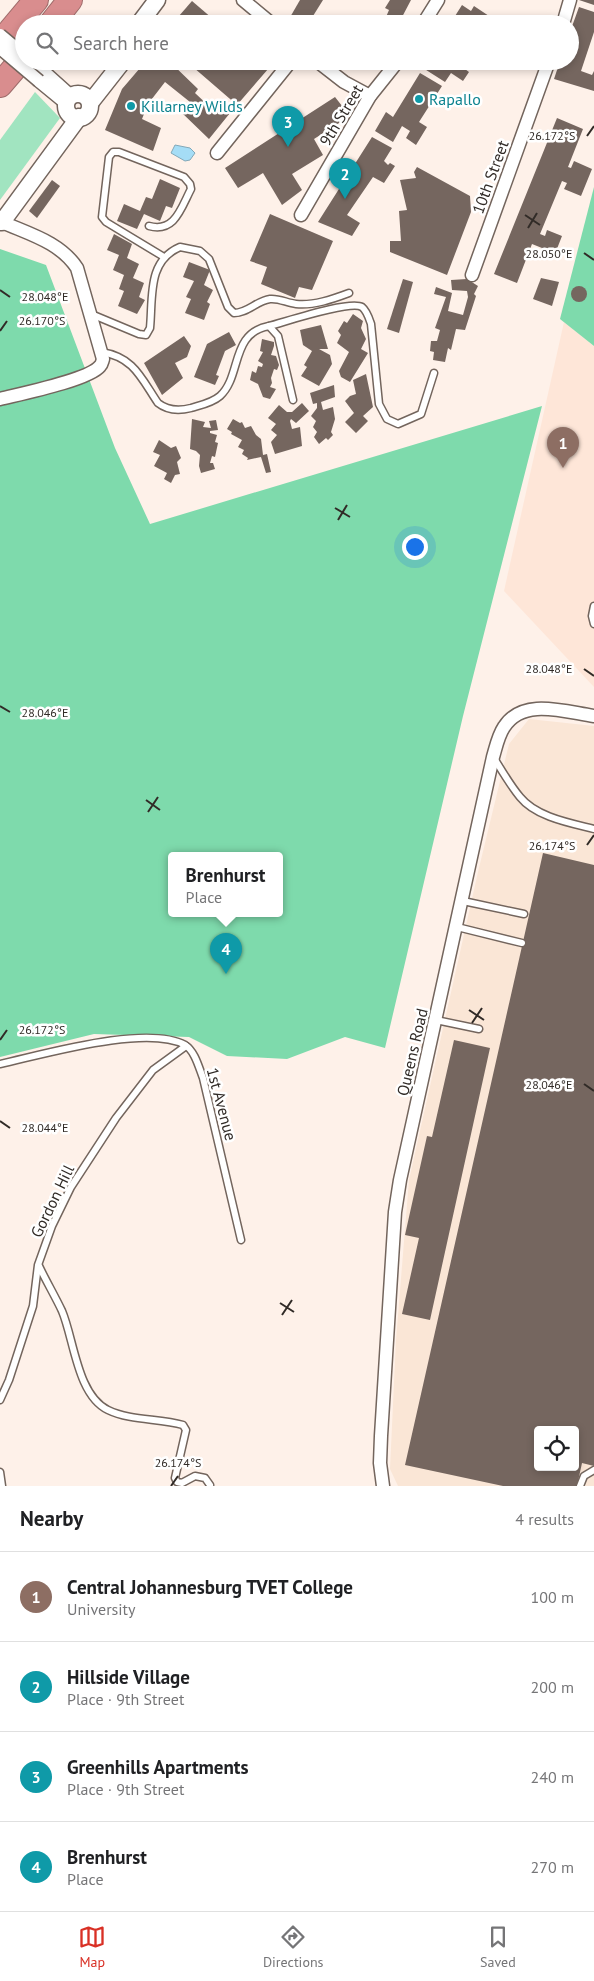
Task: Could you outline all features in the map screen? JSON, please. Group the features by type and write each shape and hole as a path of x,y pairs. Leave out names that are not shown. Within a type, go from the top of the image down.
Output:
{"highway":[{"path":"23,15 36,0"},
{"path":"58,15 70,0"},
{"path":"0,43 15,25"},
{"path":"0,86 15,67"}],"street":[{"path":"146,15 157,0"},
{"path":"156,15 166,0"},
{"path":"429,15 438,0"},
{"path":"565,15 570,0"},
{"path":"246,1 262,15"},
{"path":"0,35 15,48"},
{"path":"0,48 15,58"},
{"path":"32,70 76,105"},
{"path":"38,70 42,77"},
{"path":"0,400 64,382 92,372 102,364 101,352 77,268 66,254 46,242 1,222 60,141 60,134 76,105 104,70"},
{"path":"76,105 113,70"},
{"path":"217,153 284,70"},
{"path":"329,70 344,82 370,96"},
{"name":"9th Street","path":"301,216 370,96 391,70"},
{"name":"10th Street","path":"472,275 546,70"},
{"name":"Queens Road","path":"383,1486 380,1463 381,1436 395,1212 400,1180 463,901 493,756 503,728 514,716 526,710 553,710 594,716"}],"lane":[{"path":"149,226 162,228 175,220 190,189 190,184 184,178 119,152 113,152 109,157 102,217 106,222 164,257"},
{"path":"91,314 139,334 146,335 150,328 155,274 164,257 180,246 200,251 206,255 218,278 228,307 234,313 244,312 265,300 271,299 311,304 349,293"},
{"path":"101,352 115,354 128,361 158,403 164,408 184,410 219,397 225,390 236,360 247,338 254,330 354,305 362,307 368,315 371,324 379,404 387,419 398,424 421,414 434,373"},
{"path":"269,326 278,336 293,400"},
{"path":"594,606 592,616 594,624"},
{"path":"493,756 519,797 528,805 547,815 594,830"},
{"path":"463,901 524,914"},
{"path":"457,927 522,943"},
{"path":"436,1020 479,1030"},
{"path":"0,1064 102,1041 166,1040 186,1046"},
{"name":"1st Avenue","path":"186,1046 196,1059 203,1078 241,1240"},
{"name":"Gordon Hill","path":"0,1400 33,1306 38,1265 52,1226 71,1187 116,1118 153,1070 186,1046"},
{"path":"38,1265 62,1312 79,1366 88,1390 95,1401 108,1410 132,1418 183,1425 186,1430 174,1478 182,1484 195,1476 205,1478 210,1485"},
{"path":"580,1486 584,1476 594,1470"},
{"path":"0,1472 2,1486"}],"shaded area":[{"path":"564,322 594,346 594,687 504,591"},
{"path":"529,719 594,726 594,1486 398,1486 390,1469 396,1340 409,1180 478,872 509,744"}],"green space":[{"path":"35,92 60,118 0,200 0,140"},
{"path":"594,187 594,346 560,319"},
{"path":"0,249 46,265 115,448 150,524 542,406 463,716 385,1048 345,1037 287,1059 227,1056 189,1037 94,1034 0,1057"}],"water":[{"path":"175,145 190,148 195,153 190,160 185,161 171,153"}],"building":[{"path":"300,0 323,0 314,15 291,15"},
{"path":"390,0 411,0 403,15 387,15 389,10 385,8"},
{"path":"579,0 594,0 594,5"},
{"path":"192,1 208,15 180,15"},
{"path":"462,5 471,11 474,6 488,15 456,15"},
{"path":"579,7 594,12 594,32 581,71 592,75 594,71 594,91 554,79 557,70 579,70 579,15 576,15"},
{"name":"Killarney Wilds","path":"138,70 178,70 198,89 195,93 212,109 219,103 230,113 209,139 181,112 190,102 165,82 148,104 142,119 161,128 153,151 105,130 122,89"},
{"path":"196,70 267,70 237,105"},
{"path":"426,70 466,70 469,72 463,81 451,73 445,82"},
{"name":"Rapallo","path":"420,73 442,86 419,122 427,127 416,145 406,138 410,131 402,126 393,142 375,131 386,112 393,117"},
{"path":"335,97 350,116 314,139 323,155 292,174 302,190 282,205 263,173 238,188 225,168"},
{"path":"557,118 583,129 568,167 571,168 574,161 592,169 581,196 564,189 567,183 562,181 540,234 545,236 547,230 562,236 553,259 540,254 542,248 532,244 517,283 494,274"},
{"path":"372,137 392,148 384,161 388,165 390,163 395,166 384,183 373,177 347,215 360,223 352,236 318,222"},
{"path":"417,167 470,196 471,212 447,275 390,252 390,241 401,241 399,211 407,210 400,180 416,178 414,172"},
{"path":"160,179 180,188 172,208 166,206 160,221 144,214 137,229 117,221 124,204 140,211 146,197 152,199"},
{"path":"52,180 60,186 37,218 29,211"},
{"path":"270,214 333,241 312,290 299,287 295,298 261,284 267,267 250,261"},
{"path":"114,234 132,244 127,258 139,264 133,278 144,283 139,297 145,300 137,314 118,306 124,291 119,289 124,275 113,270 119,255 107,250"},
{"path":"189,262 210,270 204,285 213,290 207,302 210,304 204,320 185,313 191,299 186,297 194,281 183,277"},
{"path":"541,278 559,282 552,306 533,299"},
{"path":"403,279 413,282 399,333 387,329"},
{"path":"467,279 478,286 474,294 476,296 465,330 456,329 451,350 448,348 445,362 433,360 434,352 430,351 431,341 437,341 440,330 435,328 446,297 434,294 436,287 452,293 448,311 463,315 468,297 467,291 452,290 451,280"},
{"path":"576,286 582,286 587,291 585,300 576,302 571,297 571,291"},
{"path":"353,314 363,321 361,328 366,339 361,349 368,353 350,382 341,377 339,371 349,352 337,343 341,335 338,331 344,321 347,323"},
{"path":"321,325 328,349 319,349 330,355 332,364 319,386 301,376 307,367 304,365 312,351 303,345 300,330"},
{"path":"229,332 236,345 225,351 216,375 219,376 215,385 194,377 207,344"},
{"path":"184,336 191,346 187,357 175,363 183,378 162,395 144,363"},
{"path":"262,339 274,342 271,355 276,356 279,365 277,370 274,369 271,378 272,383 270,387 276,389 270,399 263,397 258,384 250,380 252,371 256,373 258,366 262,367 263,364 258,361 263,352 260,351"},
{"path":"366,374 373,407 363,416 368,421 356,433 345,422 354,413 345,401 350,396 356,394 353,380"},
{"path":"334,385 335,397 321,402 323,410 333,407 335,419 331,432 333,435 328,440 326,438 319,444 314,437 317,432 313,427 316,421 311,416 317,408 317,403 313,404 310,393"},
{"path":"302,403 309,411 296,423 291,419 290,421 292,429 300,427 302,446 275,454 271,442 277,435 271,430 276,424 268,418 279,405 287,412 292,412"},
{"path":"192,419 205,422 203,427 211,428 209,421 216,420 218,430 210,431 210,433 217,435 215,442 218,443 215,457 212,456 210,463 213,463 215,469 201,473 199,466 200,455 190,449"},
{"path":"233,419 240,423 242,422 245,428 251,426 256,435 261,439 263,455 267,454 271,472 266,473 261,457 247,460 248,458 242,454 244,450 238,447 242,440 231,434 232,432 227,429"},
{"path":"159,440 171,448 176,446 181,458 177,462 180,474 175,475 171,483 164,479 167,473 154,466 160,455 153,452"},
{"path":"543,853 594,865 594,1466 582,1463 577,1486 503,1486 405,1465"},
{"path":"454,1040 490,1048 430,1320 402,1314 419,1238 405,1235 427,1136 432,1137"}],"place":[{"name":"Rapallo","path":"419,99"},
{"name":"Killarney Wilds","path":"131,106"},
{"name":"Greenhills Apartments","path":"288,147"},
{"name":"Hillside Village","path":"345,199"},
{"name":"Central Johannesburg TVET College","path":"563,468"},
{"name":"Brenhurst","path":"226,974"}]}
